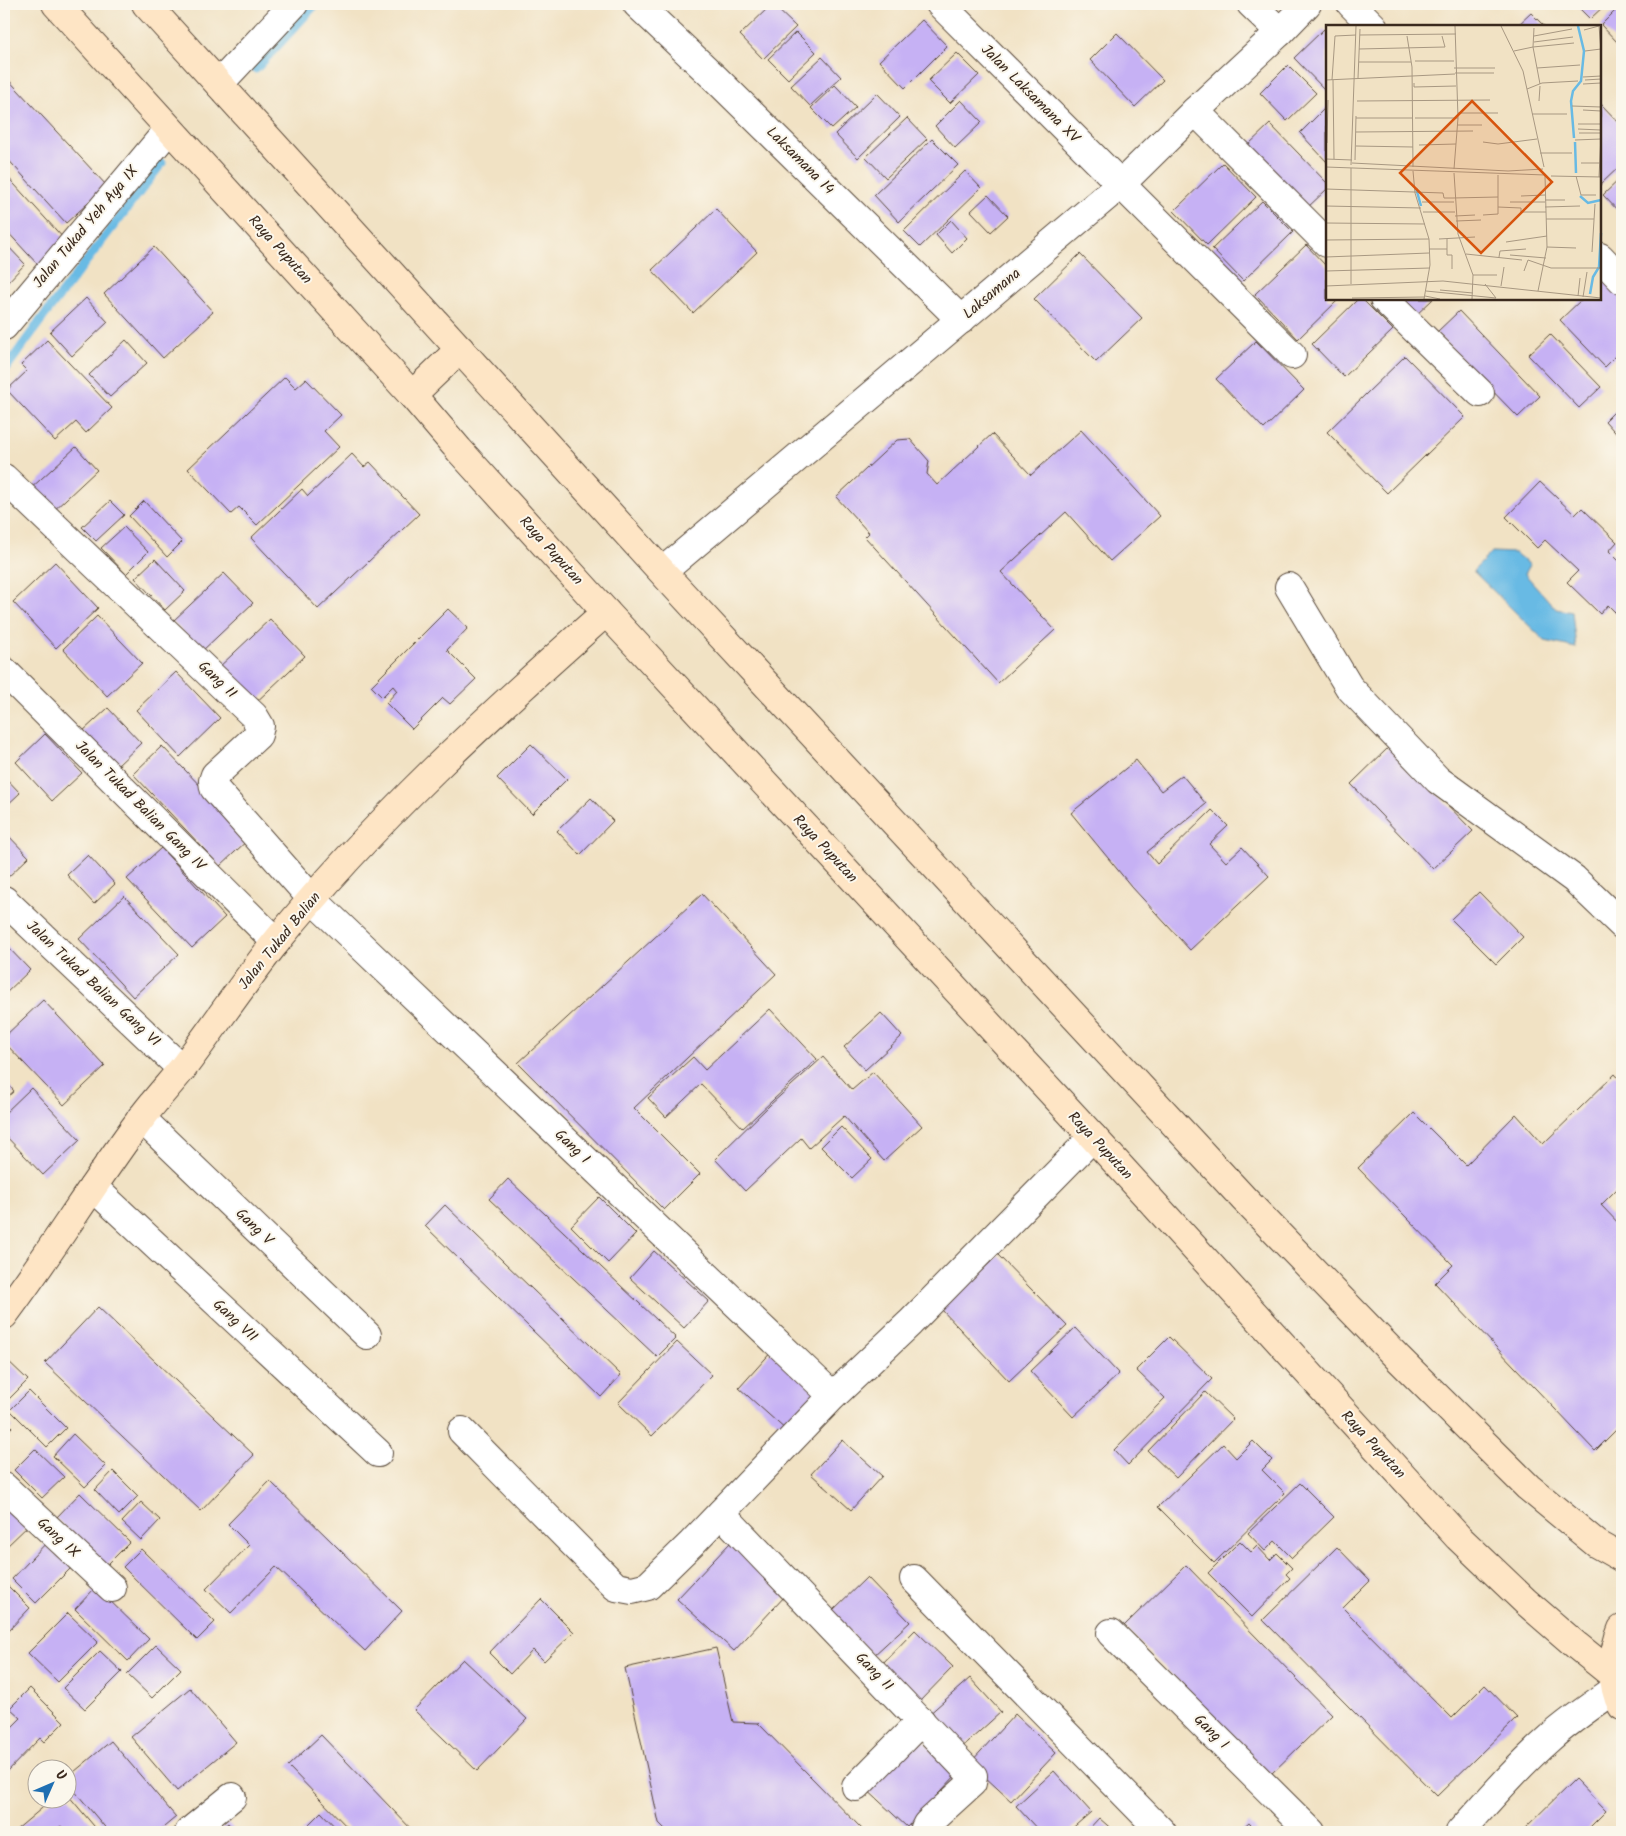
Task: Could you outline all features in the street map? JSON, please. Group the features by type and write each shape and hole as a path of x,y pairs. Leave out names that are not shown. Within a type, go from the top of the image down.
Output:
{"main road":[{"name":"Raya Puputan","path":"56,4 412,394 458,450 606,612 1093,1137 1458,1537 1525,1601 1577,1646 1619,1695"},
{"path":"146,4 1057,1000 1245,1200 1383,1343 1528,1487 1596,1544 1622,1558"},
{"path":"412,394 460,349"},
{"name":"Jalan Tukad Balian","path":"4,1314 141,1118 182,1069 276,942 312,899 386,818 484,721 606,612"},
{"path":"1619,1695 1615,1654 1622,1629"}],"street":[{"path":"219,84 294,4"},
{"name":"Laksamana 14","path":"637,4 961,320"},
{"name":"Jalan Laksamana XV","path":"940,4 1292,355"},
{"path":"1251,4 1280,32"},
{"name":"Laksamana","path":"663,571 1120,185 1307,4"},
{"path":"1351,4 1372,25"},
{"path":"1195,111 1326,242"},
{"name":"Jalan Tukad Yeh Aya IX","path":"4,326 169,129"},
{"path":"1601,258 1622,280"},
{"path":"1385,300 1480,393"},
{"name":"Gang II","path":"4,478 254,716 260,726 258,735 215,775 213,781 214,788 312,899"},
{"path":"1289,587 1349,687 1438,780 1574,879 1622,925"},
{"name":"Jalan Tukad Balian Gang IV","path":"4,671 276,942"},
{"name":"Gang I","path":"312,899 833,1396"},
{"name":"Jalan Tukad Balian Gang VI","path":"4,900 182,1069"},
{"name":"Gang V","path":"141,1118 367,1335"},
{"path":"462,1431 616,1587 632,1590 648,1586 833,1396 910,1323 1093,1137"},
{"name":"Gang VII","path":"93,1187 378,1453"},
{"name":"Gang IX","path":"4,1487 112,1588"},
{"name":"Gang II","path":"721,1513 972,1776 972,1782 926,1824 925,1828 928,1832"},
{"path":"914,1578 1162,1832"},
{"name":"Gang I","path":"1111,1632 1312,1832"},
{"path":"1460,1832 1509,1778 1548,1739 1566,1724 1619,1695"},
{"path":"856,1787 921,1721"},
{"path":"188,1832 232,1797"}],"water":[{"path":"1492,552 1515,553 1530,565 1525,574 1556,609 1572,612 1576,648 1545,641 1473,571"}],"building":[{"path":"772,4 796,27 763,59 740,35"},
{"path":"1575,4 1606,4 1590,19"},
{"path":"1619,7 1622,10 1622,39 1618,43 1601,25"},
{"path":"1531,13 1543,25 1518,25"},
{"path":"922,20 947,46 905,88 879,61"},
{"path":"1324,29 1326,32 1326,91 1294,58"},
{"path":"796,32 816,52 788,79 768,59"},
{"path":"1117,33 1163,80 1135,107 1090,60"},
{"path":"957,53 979,75 950,103 928,81"},
{"path":"822,57 841,77 810,106 791,86"},
{"path":"1288,65 1316,93 1287,121 1260,93"},
{"path":"4,75 107,186 66,223 4,155"},
{"path":"835,85 856,107 832,129 811,108"},
{"path":"877,93 900,117 858,158 835,134"},
{"path":"961,100 982,122 955,148 935,126"},
{"path":"1601,104 1622,126 1622,164 1601,184"},
{"path":"1326,107 1326,161 1300,133"},
{"path":"907,118 927,139 886,178 866,157"},
{"path":"1270,124 1326,182 1326,190 1306,209 1246,147"},
{"path":"932,139 958,165 899,222 874,195"},
{"path":"1223,163 1256,197 1207,245 1174,211"},
{"path":"965,171 981,188 920,247 904,231"},
{"path":"4,173 66,241 39,266 4,228"},
{"path":"1622,177 1622,215 1603,195"},
{"path":"988,195 1008,216 991,232 971,211"},
{"path":"1262,201 1293,232 1243,281 1212,249"},
{"path":"716,209 757,252 693,313 652,270"},
{"path":"951,220 967,238 952,253 936,235"},
{"path":"4,242 25,264 4,286"},
{"path":"1306,245 1326,266 1326,300 1338,300 1298,339 1255,294"},
{"path":"154,247 213,312 163,358 104,294"},
{"path":"1080,254 1142,318 1096,362 1034,299"},
{"path":"1603,278 1622,297 1622,350 1605,367 1560,320 1581,300 1601,300 1601,280"},
{"path":"86,298 108,322 72,356 50,332"},
{"path":"1357,300 1363,300 1393,330 1344,377 1312,344"},
{"path":"1397,300 1432,300 1414,317"},
{"path":"1459,311 1540,396 1518,417 1436,333"},
{"path":"1550,334 1601,387 1579,408 1528,355"},
{"path":"47,340 112,408 86,433 76,422 55,441 7,390 27,371 21,365"},
{"path":"126,340 147,363 110,397 89,375"},
{"path":"1256,341 1304,390 1264,429 1216,379"},
{"path":"1405,356 1465,417 1387,493 1327,432"},
{"path":"285,377 296,388 306,379 341,415 324,431 339,447 257,525 239,507 231,514 188,469"},
{"path":"1622,404 1622,440 1605,421"},
{"path":"1081,430 1160,516 1110,561 1066,512 1001,572 1055,630 998,683 865,537 869,533 836,497 897,440 910,439 929,461 927,474 937,485 992,434 1031,475"},
{"path":"76,447 97,470 51,513 29,490"},
{"path":"352,454 364,467 370,462 419,514 318,609 251,538 302,489 308,496"},
{"path":"1540,482 1575,515 1582,508 1617,542 1609,551 1622,564 1622,619 1608,605 1600,614 1567,582 1578,571 1545,540 1537,548 1506,517"},
{"path":"110,501 124,515 96,541 82,527"},
{"path":"144,501 182,542 167,557 129,516"},
{"path":"124,527 148,552 126,574 101,548"},
{"path":"155,559 185,591 165,610 135,578"},
{"path":"55,562 98,608 56,648 13,602"},
{"path":"224,573 253,603 201,652 173,621"},
{"path":"448,609 468,628 447,650 476,679 450,704 443,698 412,729 386,703 397,691 393,686 382,697 371,686"},
{"path":"97,616 142,663 107,696 63,649"},
{"path":"270,619 305,656 251,707 216,670"},
{"path":"176,672 220,718 180,757 136,710"},
{"path":"108,708 141,743 115,768 82,732"},
{"path":"45,734 82,773 52,801 16,762"},
{"path":"531,744 567,779 532,814 497,778"},
{"path":"162,746 250,838 220,866 133,774"},
{"path":"1390,746 1473,831 1433,869 1351,784"},
{"path":"1136,760 1161,791 1182,775 1206,804 1147,852 1157,864 1212,810 1228,826 1209,844 1226,862 1242,847 1269,876 1190,950 1131,886 1071,813"},
{"path":"4,776 20,793 4,808"},
{"path":"591,798 613,821 580,855 557,831"},
{"path":"4,831 29,857 6,879 4,877"},
{"path":"161,848 225,917 192,948 127,879"},
{"path":"88,855 115,884 94,904 67,875"},
{"path":"1479,892 1523,937 1496,964 1451,919"},
{"path":"702,894 776,974 634,1108 700,1174 664,1210 518,1063"},
{"path":"124,896 179,954 133,997 79,939"},
{"path":"4,943 30,970 4,995"},
{"path":"43,1000 105,1066 64,1105 4,1042 4,1037"},
{"path":"770,1009 817,1059 743,1128 701,1084 666,1117 648,1098 693,1057 705,1070"},
{"path":"881,1013 902,1036 865,1070 844,1047"},
{"path":"823,1057 852,1090 873,1072 922,1126 884,1161 844,1116 809,1148 801,1138 745,1191 715,1159"},
{"path":"1615,1074 1622,1082 1622,1184 1601,1205 1622,1227 1622,1424 1595,1451 1435,1283 1453,1265 1358,1168 1414,1113 1466,1165 1516,1114 1543,1144"},
{"path":"4,1080 14,1091 4,1100"},
{"path":"31,1088 80,1140 43,1175 4,1134 4,1114"},
{"path":"841,1127 872,1159 852,1178 821,1147"},
{"path":"508,1179 676,1338 657,1357 489,1199"},
{"path":"599,1197 636,1234 608,1263 571,1226"},
{"path":"445,1205 621,1375 601,1397 425,1226"},
{"path":"654,1251 709,1301 684,1328 630,1278"},
{"path":"998,1255 1067,1326 1009,1381 941,1309"},
{"path":"98,1307 254,1455 201,1511 45,1363"},
{"path":"1075,1328 1119,1374 1073,1417 1030,1371"},
{"path":"1169,1337 1212,1379 1128,1465 1114,1450 1165,1398 1136,1370"},
{"path":"677,1342 712,1375 652,1436 618,1403"},
{"path":"774,1349 822,1392 787,1431 739,1388"},
{"path":"4,1357 28,1380 6,1402 4,1399"},
{"path":"29,1391 66,1428 47,1447 10,1410"},
{"path":"1205,1392 1233,1419 1176,1478 1148,1451"},
{"path":"4,1418 12,1427 4,1435"},
{"path":"73,1434 106,1466 85,1487 53,1456"},
{"path":"842,1440 882,1476 851,1510 811,1474"},
{"path":"1253,1441 1272,1460 1262,1470 1285,1493 1214,1563 1158,1507 1223,1444 1236,1458"},
{"path":"35,1449 64,1477 42,1498 14,1470"},
{"path":"113,1471 138,1496 119,1515 95,1490"},
{"path":"270,1481 402,1611 365,1651 276,1567 231,1613 206,1589 249,1545 228,1524"},
{"path":"1300,1483 1334,1517 1292,1558 1275,1541 1265,1551 1248,1533"},
{"path":"80,1493 130,1542 105,1567 56,1518"},
{"path":"141,1502 160,1520 141,1540 122,1522"},
{"path":"14,1504 32,1522 5,1548 4,1514"},
{"path":"49,1540 74,1565 36,1603 12,1579"},
{"path":"1240,1541 1251,1552 1257,1546 1270,1560 1277,1553 1292,1568 1286,1574 1290,1578 1252,1617 1208,1573"},
{"path":"730,1543 786,1595 734,1651 677,1599"},
{"path":"1337,1547 1370,1581 1343,1608 1452,1718 1485,1685 1517,1718 1437,1796 1263,1620"},
{"path":"141,1549 215,1622 197,1640 123,1567"},
{"path":"1186,1565 1332,1715 1270,1775 1124,1626"},
{"path":"867,1577 910,1622 873,1656 831,1612"},
{"path":"4,1582 30,1608 8,1631 4,1628"},
{"path":"96,1587 149,1639 128,1661 75,1609"},
{"path":"541,1599 574,1632 544,1661 533,1650 510,1674 489,1653"},
{"path":"68,1613 98,1642 58,1682 28,1653"},
{"path":"915,1630 953,1667 916,1705 878,1668"},
{"path":"156,1645 181,1669 152,1698 127,1674"},
{"path":"716,1648 733,1722 758,1723 863,1830 860,1832 668,1832 659,1823 625,1668"},
{"path":"100,1651 122,1672 85,1709 63,1688"},
{"path":"463,1659 527,1719 477,1771 414,1710"},
{"path":"970,1678 1001,1712 958,1751 927,1716"},
{"path":"30,1688 64,1722 44,1742 40,1738 4,1775 4,1735 21,1718 10,1708"},
{"path":"190,1688 236,1742 177,1791 131,1737"},
{"path":"1015,1714 1056,1753 1011,1801 970,1763"},
{"path":"914,1733 958,1773 907,1827 864,1787"},
{"path":"321,1735 414,1832 352,1832 288,1766"},
{"path":"111,1741 176,1817 158,1832 109,1832 78,1795 78,1769"},
{"path":"1054,1771 1091,1812 1068,1832 1040,1832 1016,1806"},
{"path":"1575,1779 1606,1811 1588,1829 1592,1832 1521,1832"},
{"path":"78,1807 99,1832 66,1832 61,1826 53,1832 17,1832 16,1830 42,1808"},
{"path":"321,1812 340,1832 301,1832"},
{"path":"1099,1818 1115,1832 1086,1832"},
{"path":"228,1823 236,1832 218,1832"},
{"path":"1249,1823 1258,1832 1239,1832"}],"waterway":[{"path":"256,69 316,4"},
{"path":"4,371 162,163"}]}
